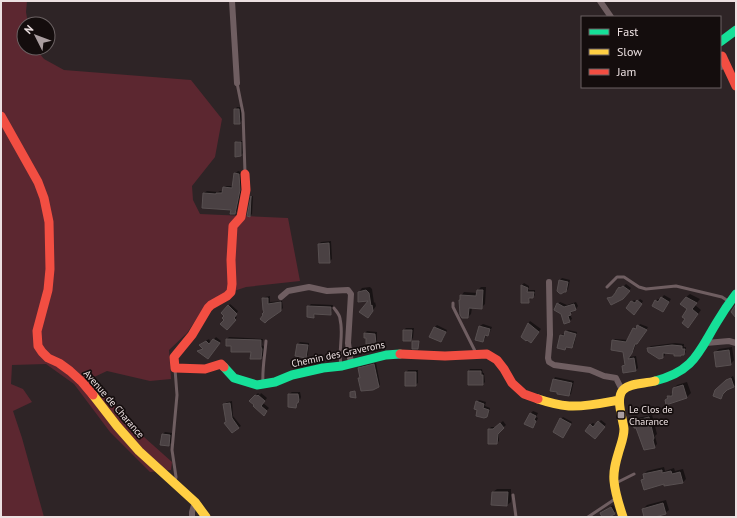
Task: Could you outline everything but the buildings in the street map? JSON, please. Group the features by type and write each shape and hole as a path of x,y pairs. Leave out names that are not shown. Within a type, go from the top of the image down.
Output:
{"street":[{"path":"232,1 237,84"},
{"path":"600,1 610,16"},
{"path":"721,53 725,42 734,32"},
{"path":"721,58 736,86"},
{"name":"Avenue de Charance","path":"1,118 38,182 44,198 49,222 50,269 48,290 37,331 38,346 48,358 59,363 82,382 139,451 195,502 206,517"},
{"path":"175,368 174,357 192,335 208,308 231,292 233,226 241,217 246,190 245,174"},
{"path":"549,282 549,362 554,365 590,370 604,376 616,378 622,390"},
{"path":"281,297 288,291 309,287 327,291 348,290 351,294 348,343 350,358 353,364"},
{"path":"623,517 614,484 614,470 624,430 619,395 622,390 627,387 653,382 682,371 694,360 706,343 736,294"},
{"path":"706,343 729,341 736,343"},
{"name":"Chemin des Graverons","path":"175,368 205,370 221,364 230,374 239,380 257,385 263,385 275,382 288,376 323,368 353,364 386,355 399,354 445,356 487,354 497,360 512,383 524,394 531,397 546,402 569,406 589,405 619,400"},
{"path":"192,517 195,502"}],"lane":[{"path":"237,84 243,113 245,174"},
{"path":"607,287 616,277 624,277 639,287 676,286 722,297 730,302"},
{"path":"454,303 453,307 476,354"},
{"path":"334,308 340,318 340,357 342,366"},
{"path":"263,385 262,375 266,341"},
{"path":"175,368 177,395 172,450 176,477 175,484"},
{"path":"614,484 634,474"},
{"path":"513,495 516,517"},
{"path":"588,517 617,498"}],"shaded area":[{"path":"1,1 27,1 27,16 16,16 16,56 42,56 44,59 64,70 191,80 222,119 215,157 192,186 193,200 200,214 288,218 300,281 246,287 207,303 187,333 169,350 171,379 150,381 107,371 92,378 135,429 172,462 171,470 150,472 110,432 74,384 46,364 12,365 11,384 23,389 32,402 13,411 44,517 1,517"}],"traffic: fast":[{"path":"721,41 736,30"},
{"path":"655,381 678,372 694,359 736,294"},
{"path":"224,367 234,378 257,385 275,382 292,375 323,368 342,366 386,355 400,354"}],"traffic: slow":[{"path":"623,517 616,494 614,477 615,466 624,432 620,409 620,398 626,387 655,381"},
{"path":"93,395 139,451 195,502 206,517"},
{"path":"538,399 569,406 619,400"}],"traffic: jam":[{"path":"722,56 736,86"},
{"path":"1,116 38,182 44,198 49,222 50,269 48,290 37,331 38,346 48,358 59,363 70,371 93,395"},
{"path":"224,367 221,364 205,369 175,368 174,357 192,335 208,308 231,292 233,226 241,217 246,190 245,174"},
{"path":"400,354 445,356 487,354 497,360 512,383 524,394 538,399"}],"place":[{"name":"Le Clos de Charance","path":"621,415"}]}
